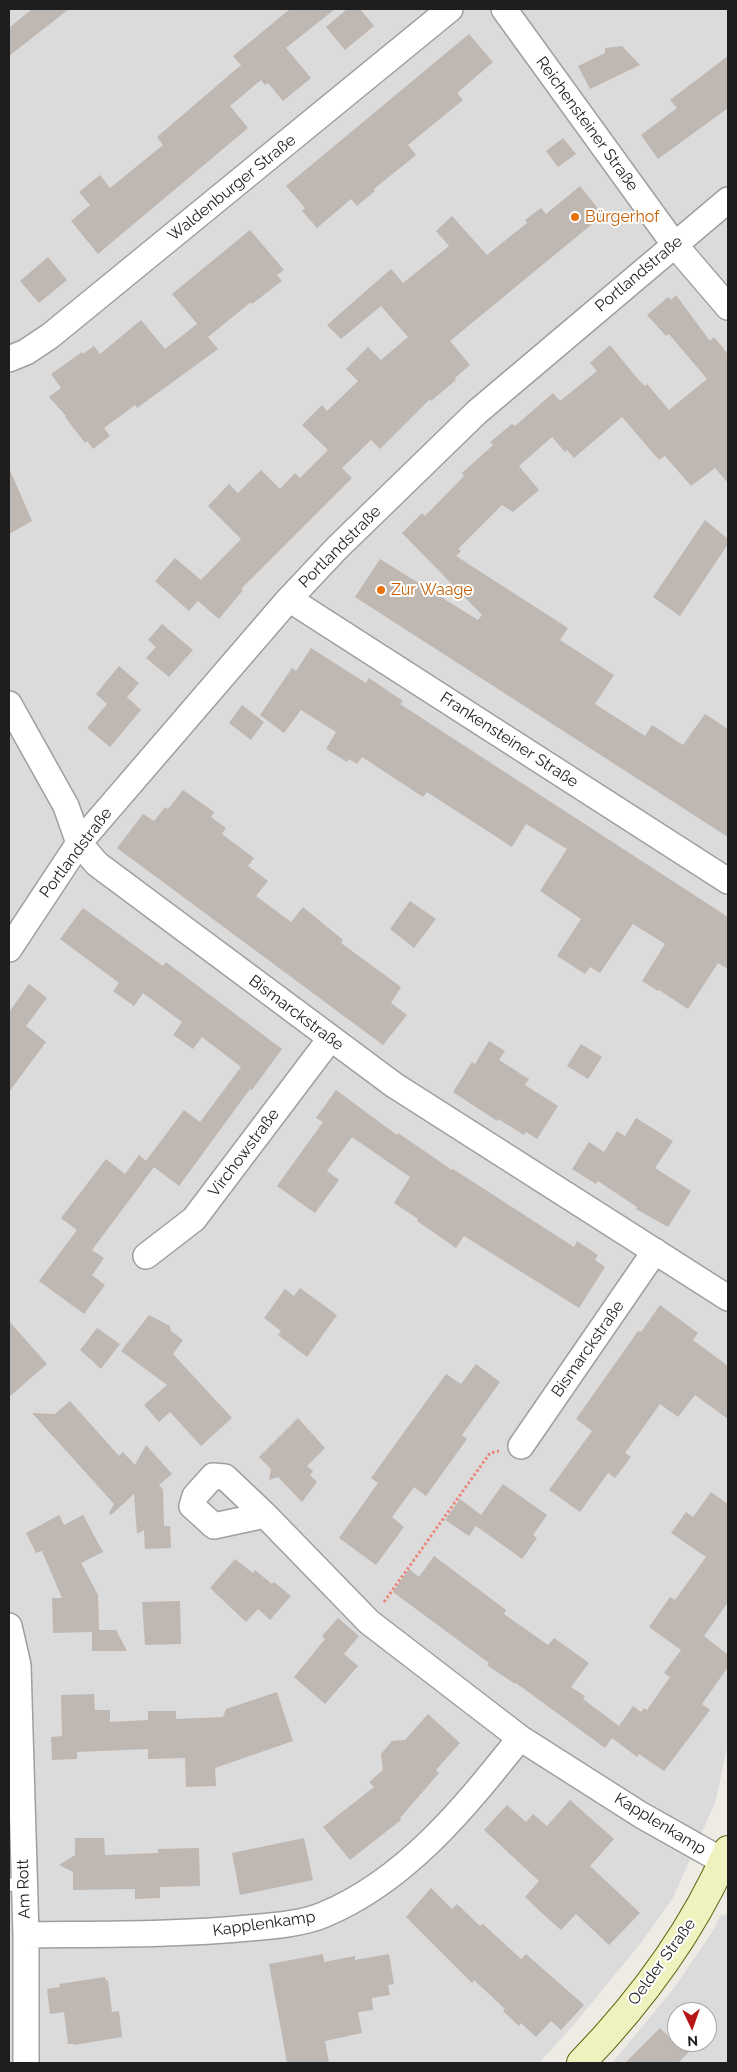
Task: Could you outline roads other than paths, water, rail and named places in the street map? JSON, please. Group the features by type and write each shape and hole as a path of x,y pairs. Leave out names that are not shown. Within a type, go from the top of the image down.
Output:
{"street":[{"name":"Waldenburger Straße","path":"9,359 26,352 50,336 450,9"},
{"name":"Reichensteiner Straße","path":"504,9 674,244 728,307"},
{"name":"Portlandstraße","path":"9,948 79,843 289,599 337,548 477,412 728,200"},
{"name":"Frankensteiner Straße","path":"289,599 728,881"},
{"name":"Bismarckstraße","path":"9,704 66,806 79,843 98,864 394,1085 728,1298"},
{"name":"Virchowstraße","path":"146,1256 194,1219 330,1039"},
{"name":"Bismarckstraße","path":"521,1446 655,1252"},
{"name":"Kapplenkamp","path":"265,1515 369,1622 520,1738 641,1814 727,1858"},
{"name":"Am Rott","path":"9,1626 18,1665 16,1884 26,1935 26,2063"},
{"name":"Kapplenkamp","path":"26,1935 205,1932 279,1925 321,1916 359,1898 393,1875 429,1844 520,1738"},
{"name":"Oelder Straße","path":"580,2063 659,1971 694,1917 727,1858"}],"place":[{"name":"Bürgerhof","path":"575,217"},
{"name":"Zur Waage","path":"381,590"}]}
